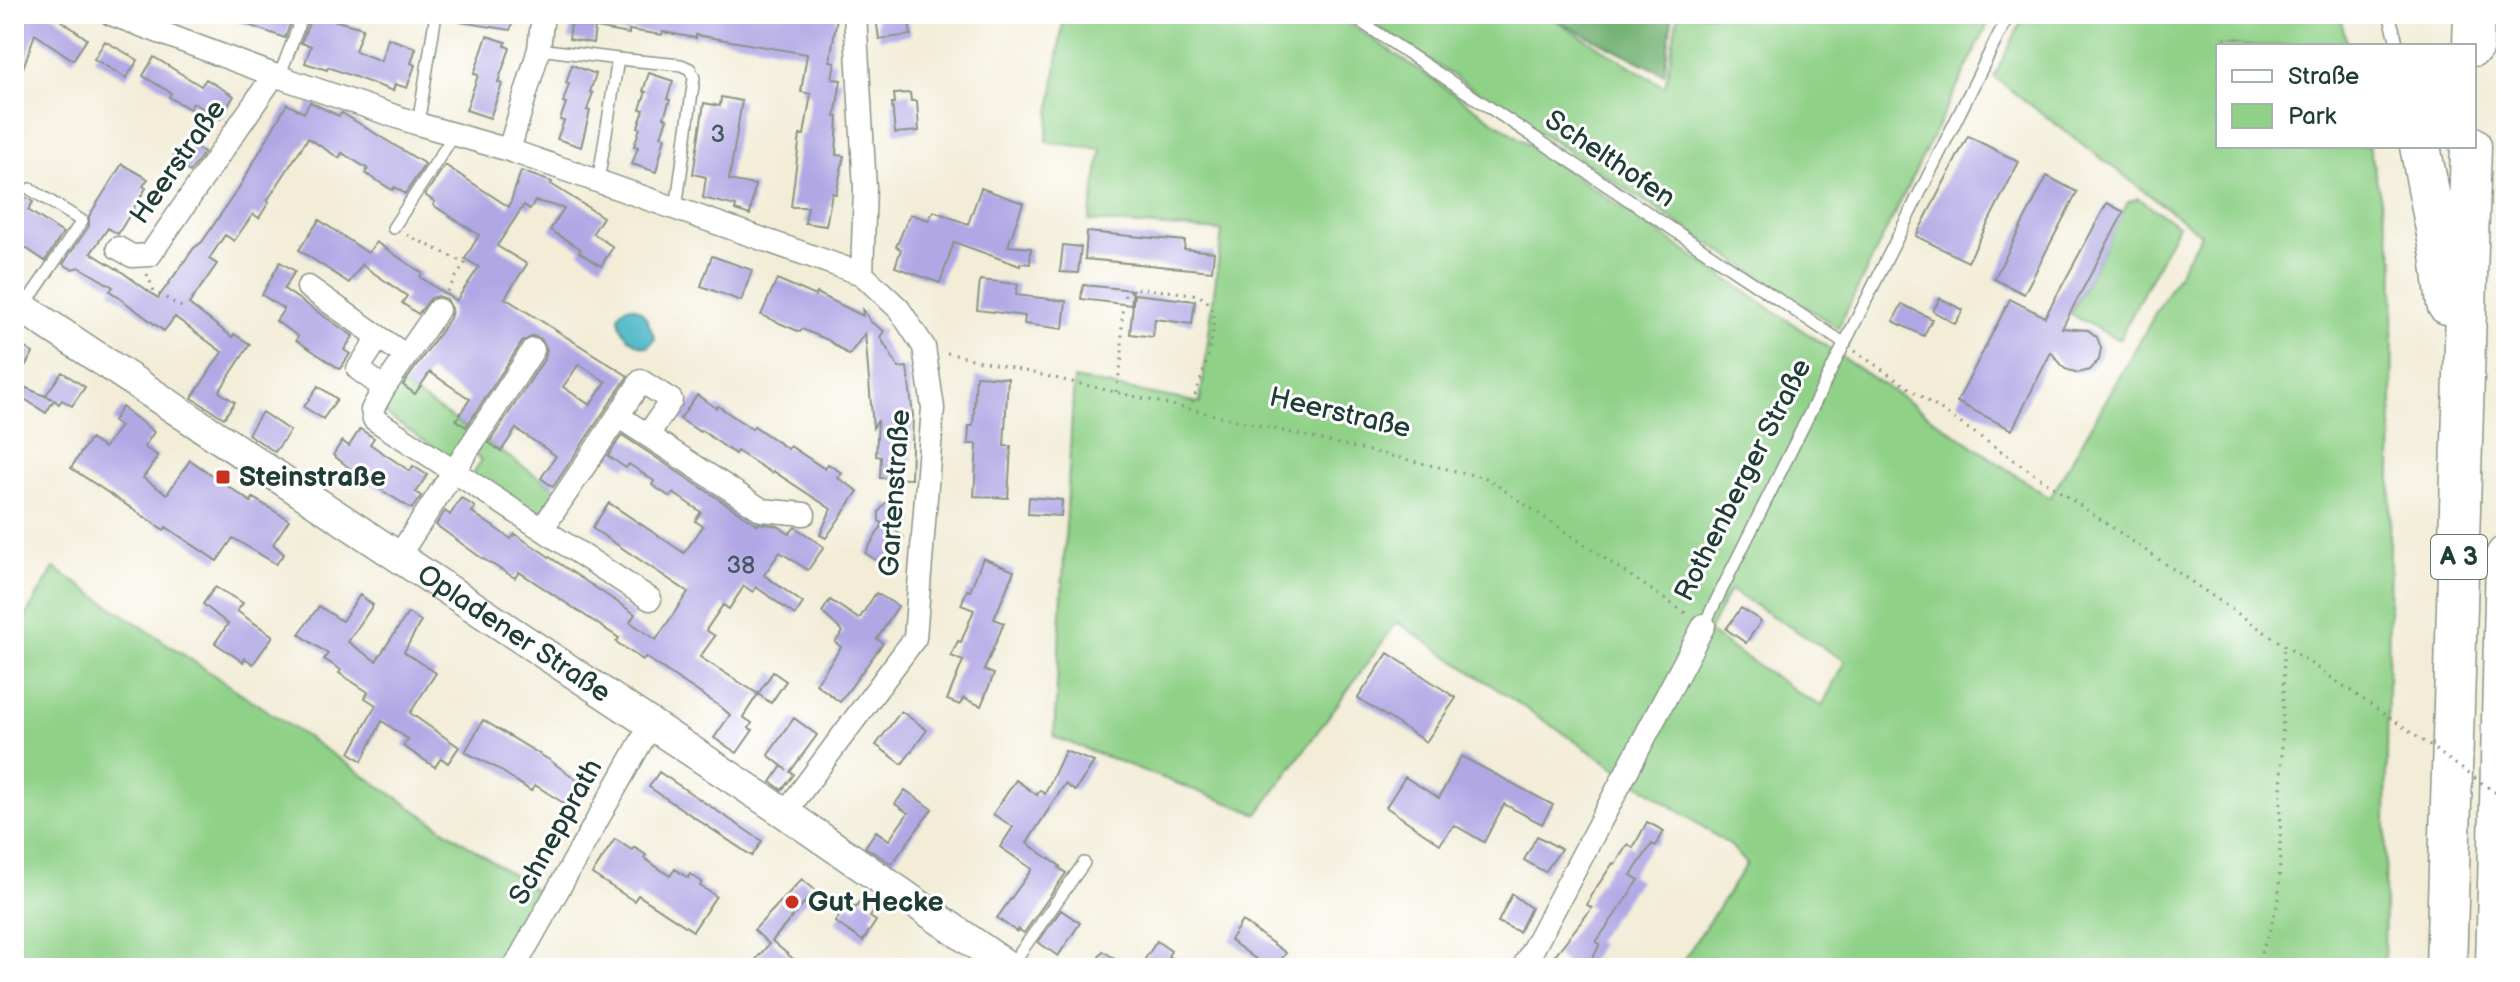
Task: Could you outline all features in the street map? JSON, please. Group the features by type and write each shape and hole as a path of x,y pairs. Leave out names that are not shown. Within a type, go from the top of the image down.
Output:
{"highway":[{"path":"2473,44 2474,14"},
{"path":"2420,148 2441,255 2464,433"},
{"name":"A 3","path":"2446,968 2471,148"},
{"name":"A 3","path":"2496,968 2506,556"}],"main road":[{"name":"Opladener Straße","path":"18,305 785,813 1010,968"}],"street":[{"name":"Heerstraße","path":"111,14 277,76 418,124 509,150 862,274"},
{"path":"509,150 539,49 543,14"},
{"path":"855,14 865,188 862,274"},
{"name":"Heerstraße","path":"118,248 132,256 150,255 277,76"},
{"name":"Gartenstraße","path":"785,813 915,638 933,408 924,347 899,309 862,274"},
{"path":"308,287 406,356"},
{"path":"438,310 384,388 372,410 374,419 650,599"},
{"path":"379,337 358,369 384,388"},
{"path":"398,557 533,350"},
{"path":"542,529 641,381 671,400 648,435"},
{"path":"618,416 762,510 804,514"},
{"name":"Rothenberger Straße","path":"1523,968 1704,625"},
{"name":"Schnepprath","path":"514,968 650,726"}],"lane":[{"path":"14,56 16,14"},
{"path":"418,124 436,14"},
{"name":"Schelthofen","path":"1349,14 1845,344"},
{"name":"Rothenberger Straße","path":"1704,625 2009,14"},
{"path":"2389,14 2397,44"},
{"path":"277,76 302,17"},
{"path":"539,49 681,65 690,69 694,78 676,209"},
{"path":"598,182 618,59"},
{"path":"393,228 454,135"},
{"path":"18,305 82,221 30,189"},
{"path":"1010,968 1084,863"}],"path":[{"path":"393,228 465,263 438,305 438,310"},
{"path":"150,255 146,276 154,291 183,308"},
{"path":"1116,392 1122,358 1125,294 1139,288 1193,294 1208,303 1213,319 1200,384 1190,409"},
{"path":"1845,344 2506,800"},
{"name":"Heerstraße","path":"924,347 1486,478 1704,625"},
{"path":"2255,968 2279,899 2284,645"}],"green space":[{"path":"1064,14 1336,14 2050,498 2201,234 1994,77 2025,14 2340,14 2347,44 2216,44 2216,148 2369,148 2394,258 2384,968 1678,968 1747,864 1731,846 1397,622 1258,814 1054,737 1074,379 1200,403 1222,231 1089,221 1102,149 1046,142","holes":["1730,590 1845,661 1822,706 1708,632"]},
{"path":"1359,14 1545,14 1665,87 1678,14 1993,14 1838,328"},
{"path":"1673,14 1664,74 1546,15"},
{"path":"2138,198 2178,225 2119,340 2070,314 2128,202"},
{"path":"398,383 473,432 454,460 388,416 384,408"},
{"path":"484,440 558,490 544,510 536,513 472,474 482,460 473,454"},
{"path":"54,568 544,896 502,968 14,968 14,636"}],"water":[{"path":"630,306 640,310 649,323 655,339 648,347 632,340 621,326 619,315"}],"building":[{"path":"28,14 52,14 87,39 73,60 35,34 23,68 19,67 24,20"},
{"path":"223,14 294,14 285,38"},
{"path":"310,14 363,28 355,51 381,61 388,38 416,48 411,63 415,65 407,88 395,84 393,91 328,67 327,70 305,63 311,46 301,43"},
{"path":"461,14 516,14 510,30 460,22"},
{"path":"598,14 819,14 837,17 830,61 835,62 832,79 841,80 835,117 838,117 836,155 844,156 836,194 832,193 826,226 805,223 808,207 791,207 800,135 804,135 811,94 801,92 807,54 696,35 696,38 629,30 629,34 596,28"},
{"path":"908,15 911,35 879,39 876,18"},
{"path":"571,24 595,28 593,43 569,39"},
{"path":"487,36 506,42 505,46 510,48 490,118 466,110"},
{"path":"105,41 138,60 126,78 94,59"},
{"path":"154,57 201,86 206,79 234,96 220,119 193,103 190,109 143,76"},
{"path":"572,65 596,74 581,147 557,139 564,121 560,120"},
{"path":"649,73 673,81 667,99 670,100 664,117 667,119 661,136 665,137 656,172 632,164 638,147 634,146 644,110 640,109"},
{"path":"910,93 911,101 917,101 919,131 895,133 894,94"},
{"path":"721,97 742,101 729,180 755,185 750,215 735,210 736,206 703,198 706,177 693,174 704,103 720,106"},
{"path":"310,102 339,116 342,113 425,164 405,194 395,187 392,190 365,173 368,169 342,153 339,158 308,138 259,218 253,214 234,241 225,235 209,259 217,264 189,304 232,337 234,334 250,344 219,392 235,402 224,418 192,398 222,352 175,317 164,331 110,291 113,287 79,267 72,269 63,264 89,226 89,216 122,164 148,179 143,186 146,188 118,234 108,228 91,253 158,298 194,248 202,242 240,186 287,104 304,113"},
{"path":"1968,136 2019,162 1968,262 1916,236"},
{"path":"184,140 204,152 190,172 171,161"},
{"path":"445,165 509,207 521,171 552,182 603,217 593,233 613,247 601,266 550,230 564,208 535,201 530,209 524,205 497,246 527,264 505,298 628,376 553,487 541,478 556,456 543,447 516,429 501,451 489,443 545,358 547,350 541,339 533,336 522,342 466,427 456,420 470,399 430,372 415,394 403,385 450,318 452,310 447,299 438,296 431,298 418,314 402,303 407,296 363,263 349,283 299,250 319,220 368,253 376,242 456,301 479,267 465,259 479,235 433,205 435,202 425,195","holes":["579,364 606,382 590,405 563,387"]},
{"path":"2047,176 2077,192 2024,294 1994,279"},
{"path":"981,188 1023,203 1008,246 1031,248 1030,264 1020,263 1020,266 954,242 940,283 895,267 901,249 896,247 910,214 929,220 933,211 968,224"},
{"path":"14,190 33,202 28,210 63,233 45,261 14,240"},
{"path":"2107,203 2124,212 2062,328 2088,330 2097,337 2101,348 2099,360 2089,370 2078,373 2065,369 2051,352 2012,430 1957,402 2010,299 2045,317"},
{"path":"1087,232 1185,241 1184,249 1214,252 1212,271 1085,259"},
{"path":"1063,245 1081,247 1078,273 1060,272"},
{"path":"712,256 752,270 741,301 701,286"},
{"path":"280,262 295,271 284,289 353,336 344,350 350,354 340,369 296,340 298,336 276,321 284,309 262,295"},
{"path":"777,279 816,296 817,293 863,316 862,308 871,322 884,331 880,337 899,368 907,367 913,415 911,479 880,478 881,457 876,456 878,420 873,428 865,333 849,355 828,340 761,315"},
{"path":"980,280 1018,284 1016,295 1066,301 1063,329 1024,324 1025,316 977,310"},
{"path":"1083,285 1133,290 1131,305 1081,299"},
{"path":"1134,294 1195,301 1192,324 1155,319 1153,337 1130,334"},
{"path":"1940,298 1963,310 1955,324 1933,311"},
{"path":"1902,304 1932,319 1924,336 1893,321"},
{"path":"14,341 33,353 14,384"},
{"path":"62,372 85,387 72,406 62,400 59,404 54,400 46,413 14,392 15,383 52,399 46,395"},
{"path":"976,376 1008,378 1004,446 1011,446 1008,498 974,496 977,444 968,444 969,426 973,426"},
{"path":"318,386 337,399 323,419 304,407"},
{"path":"697,395 825,469 828,464 842,473 838,478 858,491 826,538 820,535 831,509 773,471 737,451 735,454 680,419"},
{"path":"122,407 154,432 144,447 158,456 143,478 167,494 190,460 251,502 253,498 289,520 273,544 284,554 276,564 233,538 217,561 71,468 90,439 104,448 120,426 113,421"},
{"path":"262,412 290,431 275,452 248,434"},
{"path":"360,429 374,438 370,444 383,453 410,471 413,466 427,475 416,492 421,496 412,509 365,480 333,455 342,441 349,446"},
{"path":"622,435 758,525 778,526 789,534 795,527 824,547 808,570 780,552 764,575 803,603 795,615 756,587 753,592 744,586 729,609 723,605 706,630 715,636 700,657 758,694 743,717 752,723 749,728 753,730 737,753 714,738 730,715 721,707 645,657 643,660 616,642 619,638 519,572 515,578 436,525 445,511 450,515 461,498 475,507 472,512 511,539 515,534 635,614 630,622 656,640 688,592 592,528 609,503 684,553 703,526 695,521 701,512 673,493 670,497 652,485 654,481 629,464 626,468 608,456"},
{"path":"1029,497 1062,500 1061,516 1028,514"},
{"path":"886,502 904,514 894,530 904,537 883,565 865,553 883,524 879,521 879,512"},
{"path":"983,558 1014,571 994,619 1004,623 984,670 994,674 981,706 963,698 960,705 947,700 963,661 951,656 958,641 961,642 974,610 961,605"},
{"path":"215,587 243,603 237,611 273,636 253,664 245,658 243,662 215,643 228,624 203,604"},
{"path":"876,593 898,606 877,639 883,643 840,702 816,684 841,647 835,642 843,632 822,612 830,600 859,619"},
{"path":"360,595 373,605 348,642 376,661 408,613 421,621 404,652 436,673 410,713 459,747 448,763 441,758 435,767 403,746 408,739 382,721 362,761 350,753 376,705 365,698 368,692 324,659 328,654 299,634 319,606 342,621"},
{"path":"1741,608 1761,621 1746,643 1726,629"},
{"path":"1388,653 1456,698 1426,742 1358,698"},
{"path":"773,672 786,681 771,703 758,694"},
{"path":"901,711 927,730 902,764 876,745"},
{"path":"794,718 817,735 790,772 794,774 782,790 771,782 782,766 768,755"},
{"path":"483,720 551,761 588,788 573,809 535,785 531,791 497,768 465,752"},
{"path":"1065,751 1094,762 1075,791 1065,784 1027,843 1066,873 1024,933 1018,929 1017,932 997,918 1032,869 1000,847 1013,827 993,814 1016,780 1037,795 1040,790 1045,794"},
{"path":"1461,756 1553,805 1542,824 1504,804 1484,842 1454,825 1440,844 1386,807 1405,777 1439,798"},
{"path":"659,772 762,841 752,856 649,787"},
{"path":"905,790 932,809 892,864 865,847 876,831 889,840 908,813 895,804"},
{"path":"1647,822 1664,831 1656,846 1652,844 1631,875 1639,880 1596,942 1600,944 1586,968 1574,968 1555,955 1592,908 1587,905 1590,897 1613,863 1628,844 1633,848"},
{"path":"1537,836 1561,849 1545,872 1524,860"},
{"path":"615,839 646,855 644,858 670,876 675,869 688,878 690,874 702,882 700,886 716,896 693,931 638,895 634,901 592,874"},
{"path":"802,879 815,890 772,941 804,968 749,968 769,944 754,930"},
{"path":"1512,894 1531,908 1519,932 1498,922"},
{"path":"862,898 876,908 870,917 876,921 863,941 835,922 849,903 856,908"},
{"path":"1061,910 1080,923 1058,956 1038,942"},
{"path":"1242,921 1286,953 1275,968 1268,968 1230,940"},
{"path":"1157,941 1171,951 1168,956 1187,968 1139,968"},
{"path":"1103,951 1129,968 1092,968"}],"place":[{"name":"Steinstraße","path":"223,477"},
{"name":"Gut Hecke","path":"792,902"}]}
